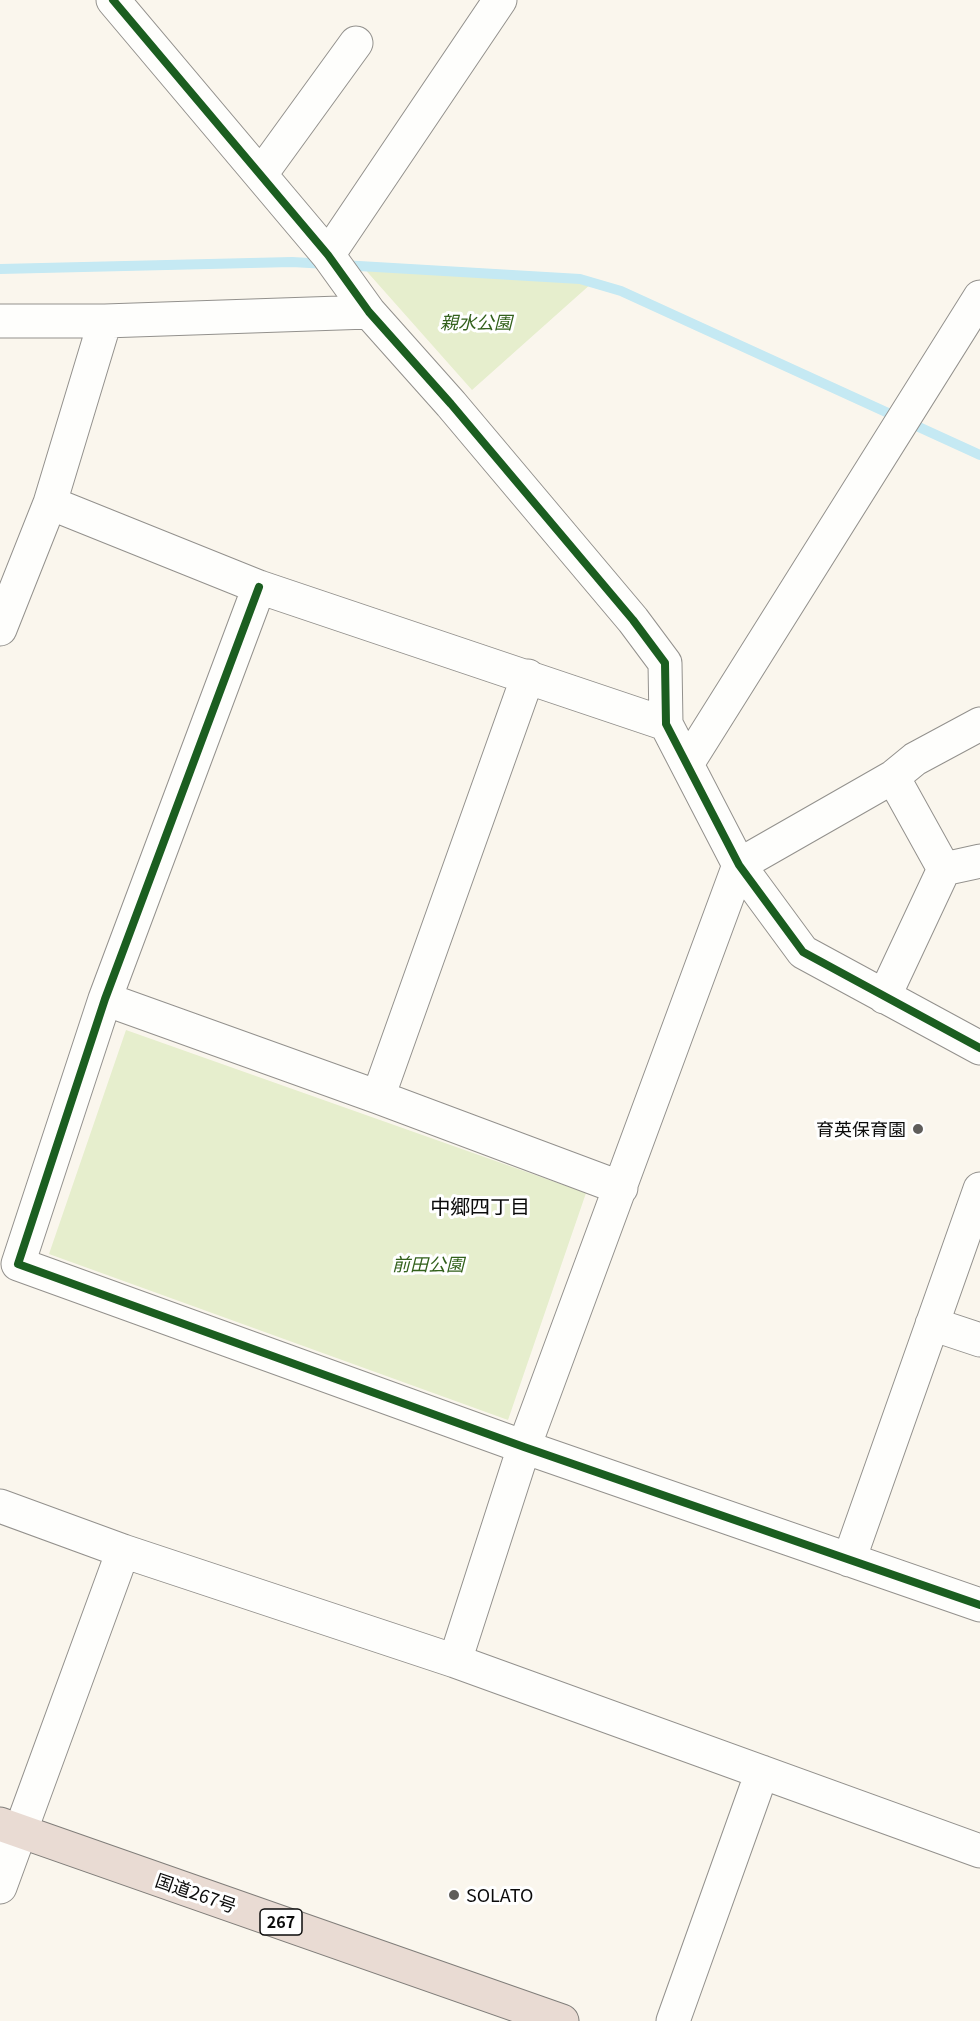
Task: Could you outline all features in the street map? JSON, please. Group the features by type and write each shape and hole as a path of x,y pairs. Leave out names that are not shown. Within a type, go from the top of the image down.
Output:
{"highway":[{"name":"国道267号","path":"10,1827 562,2021"}],"street":[{"path":"328,255 500,0"},
{"path":"122,4 328,255 369,312 474,431 626,611 665,663 666,724 739,865 804,952 980,1048"},
{"path":"261,174 356,43"},
{"path":"687,764 980,297"},
{"path":"0,321 105,321 369,312"},
{"path":"0,629 50,503 105,321"},
{"path":"50,503 259,587 666,724"},
{"path":"259,587 9,1260 524,1447 980,1605"},
{"path":"378,1097 528,676"},
{"path":"455,1661 524,1447 739,865 893,777 915,759 980,724"},
{"path":"893,777 944,869"},
{"path":"944,869 980,861"},
{"path":"884,996 944,869"},
{"path":"105,999 378,1097 621,1188"},
{"path":"849,1560 980,1189"},
{"path":"932,1324 980,1340"},
{"path":"0,1506 123,1551 455,1661 980,1851"},
{"path":"0,1887 10,1827 123,1551"},
{"path":"673,2021 762,1772"}],"green space":[{"name":"親水公園","path":"362,266 587,281 592,283 472,390"},
{"name":"前田公園","path":"126,1030 586,1193 508,1420 49,1254"}],"waterway":[{"path":"0,269 292,262 327,264"},
{"path":"342,265 580,279 621,291 980,455"}],"cycle path":[{"path":"113,0 328,255 369,312 451,404 633,620 665,663 666,724 739,865 803,952 980,1048"},
{"path":"259,587 105,999 18,1264 524,1447 980,1605"}],"place":[{"name":"育英保育園","path":"918,1129"},
{"name":"SOLATO","path":"454,1895"}],"district":[{"name":"中郷四丁目","path":"480,1206"}]}
